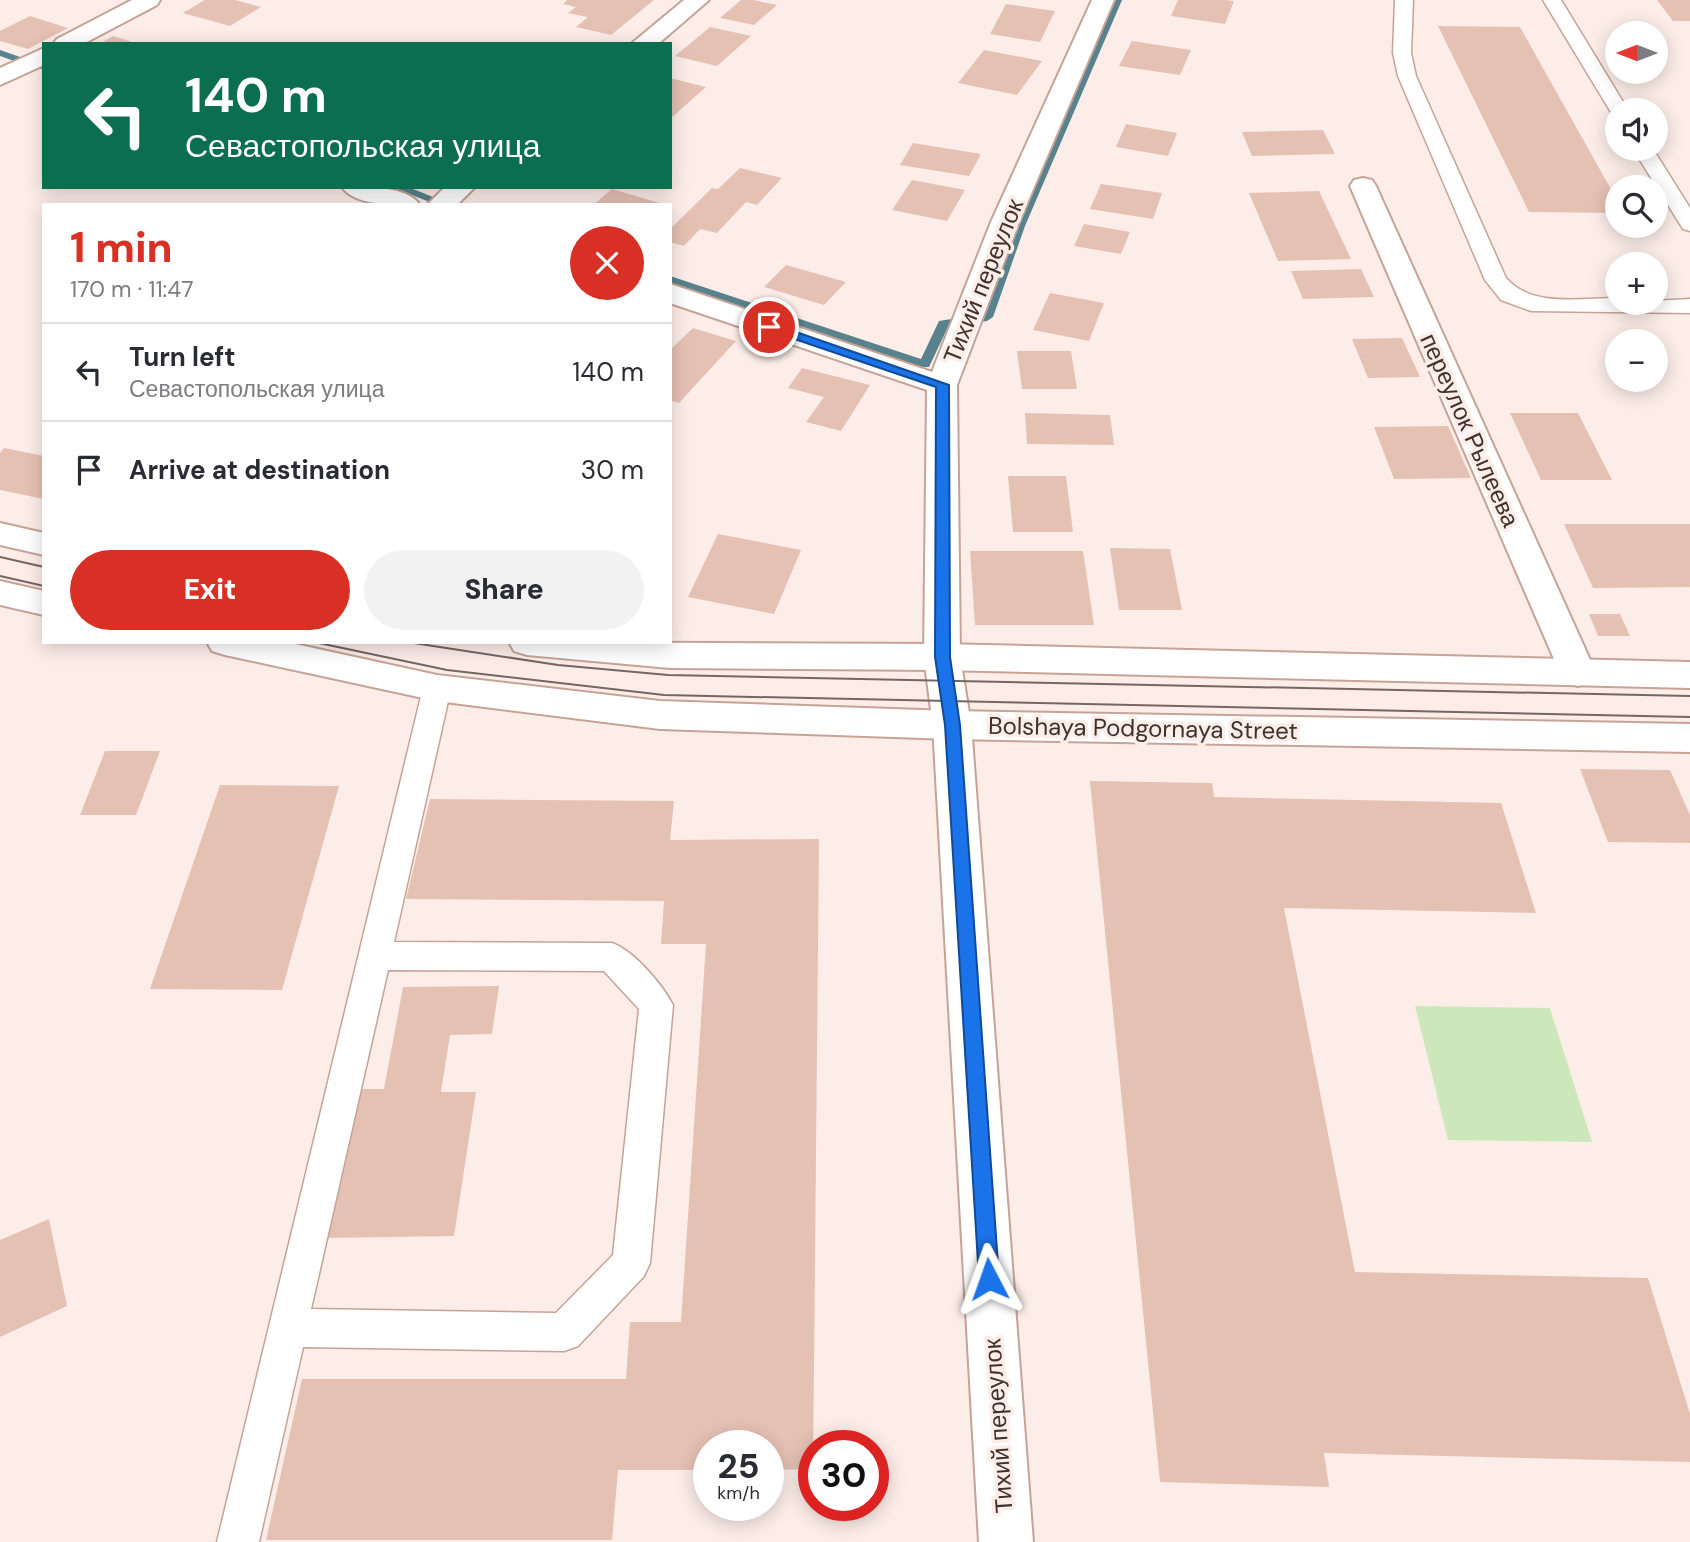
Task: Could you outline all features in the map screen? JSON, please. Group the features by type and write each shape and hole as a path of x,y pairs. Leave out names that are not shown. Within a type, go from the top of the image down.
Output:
{"street":[{"path":"69,42 149,0"},
{"path":"646,42 698,0"},
{"name":"Тихий переулок","path":"1006,1542 952,725 942,657 942,385 1005,222 1103,0"},
{"path":"4,72 42,56"},
{"path":"4,72 42,82"},
{"name":"переулок Рылеева","path":"1363,186 1578,673"},
{"path":"361,189 401,203"},
{"path":"442,203 460,189"},
{"path":"672,294 942,385"},
{"path":"0,534 42,544"},
{"path":"0,593 42,603"},
{"name":"Bolshaya Podgornaya Street","path":"234,644 437,688 660,715 952,725 1690,738"},
{"path":"549,644 670,655 942,657 1690,675"}],"lane":[{"path":"1404,0 1402,53 1407,76 1496,280 1509,295 1531,304 1556,306 1690,306"},
{"path":"1552,0 1612,98"},
{"path":"1650,161 1690,225"},
{"path":"238,1542 437,688"},
{"path":"289,1328 564,1332 631,1263 656,1006 612,957 374,956"}],"green space":[{"path":"1415,1006 1550,1008 1592,1142 1448,1140"}],"building":[{"path":"205,0 235,0 261,7 230,26 183,13"},
{"path":"567,0 654,0 611,35 576,27 588,17 568,13 576,7 563,4"},
{"path":"741,0 777,5 754,25 720,18"},
{"path":"1178,0 1234,1 1225,24 1171,16"},
{"path":"1657,0 1690,0 1690,21 1673,21"},
{"path":"1006,4 1055,11 1040,42 990,34"},
{"path":"30,16 68,28 28,49 0,41 0,31"},
{"path":"1438,26 1520,27 1605,179 1605,213 1529,212"},
{"path":"710,27 751,36 717,66 675,56"},
{"path":"113,36 132,42 102,42"},
{"path":"1132,41 1191,50 1180,75 1119,66"},
{"path":"984,50 1042,61 1017,95 958,83"},
{"path":"672,78 706,87 672,117"},
{"path":"1126,124 1177,133 1168,156 1116,147"},
{"path":"1323,130 1335,154 1252,156 1242,132"},
{"path":"913,143 981,154 969,176 900,165"},
{"path":"740,168 782,178 757,205 746,202 717,233 700,229 684,246 672,243 672,227 712,188 718,189"},
{"path":"912,180 965,190 947,221 892,210"},
{"path":"1101,184 1162,193 1153,219 1090,209"},
{"path":"612,189 660,203 595,203"},
{"path":"1319,191 1351,259 1278,261 1249,193"},
{"path":"1084,224 1130,232 1121,254 1074,246"},
{"path":"786,265 846,282 824,305 764,287"},
{"path":"1361,269 1374,297 1303,299 1291,271"},
{"path":"1050,293 1104,303 1089,341 1033,330"},
{"path":"693,328 736,341 679,403 672,401 672,348"},
{"path":"1402,338 1420,377 1368,378 1352,339"},
{"path":"1017,351 1071,351 1077,389 1022,389"},
{"path":"802,368 870,385 841,431 806,422 824,397 788,388"},
{"path":"1025,413 1110,415 1114,445 1027,444"},
{"path":"1510,413 1578,413 1612,480 1541,480"},
{"path":"1448,426 1471,478 1394,479 1374,427"},
{"path":"4,448 42,456 42,499 0,490 0,453"},
{"path":"1008,476 1066,476 1073,532 1013,532"},
{"path":"1564,524 1690,524 1690,587 1593,588"},
{"path":"718,534 801,550 774,614 688,597"},
{"path":"1110,548 1170,549 1182,610 1119,610"},
{"path":"970,551 1083,551 1094,625 975,625"},
{"path":"1589,614 1620,614 1630,636 1598,636"},
{"path":"105,751 160,751 136,815 80,815"},
{"path":"1580,769 1670,770 1690,815 1690,843 1608,842"},
{"path":"1090,781 1212,783 1214,797 1501,803 1536,913 1284,908 1355,1272 1648,1278 1690,1414 1690,1462 1324,1453 1329,1487 1160,1482"},
{"path":"220,785 339,786 282,990 150,989"},
{"path":"430,799 674,801 670,840 819,839 813,1430 798,1430 798,1469 784,1470 784,1430 693,1430 693,1470 618,1470 612,1540 266,1540 302,1379 626,1379 630,1322 681,1322 706,944 661,944 664,901 406,899"},
{"path":"499,986 492,1034 450,1035 441,1092 476,1092 454,1236 323,1238 354,1089 384,1089 403,987"},
{"path":"49,1219 67,1306 0,1337 0,1240"}],"waterway":[{"path":"672,280 925,364 943,324 987,317 1019,226 1117,0"},
{"path":"0,53 17,59"},
{"path":"403,189 442,203"}],"tram line":[{"path":"0,557 42,567"},
{"path":"0,576 42,586"},
{"path":"324,644 447,670 664,695 1690,717"},
{"path":"420,644 558,665 668,675 1690,696"}],"route":[{"path":"769,327 942,385 942,657 952,725 989,1279"}]}
